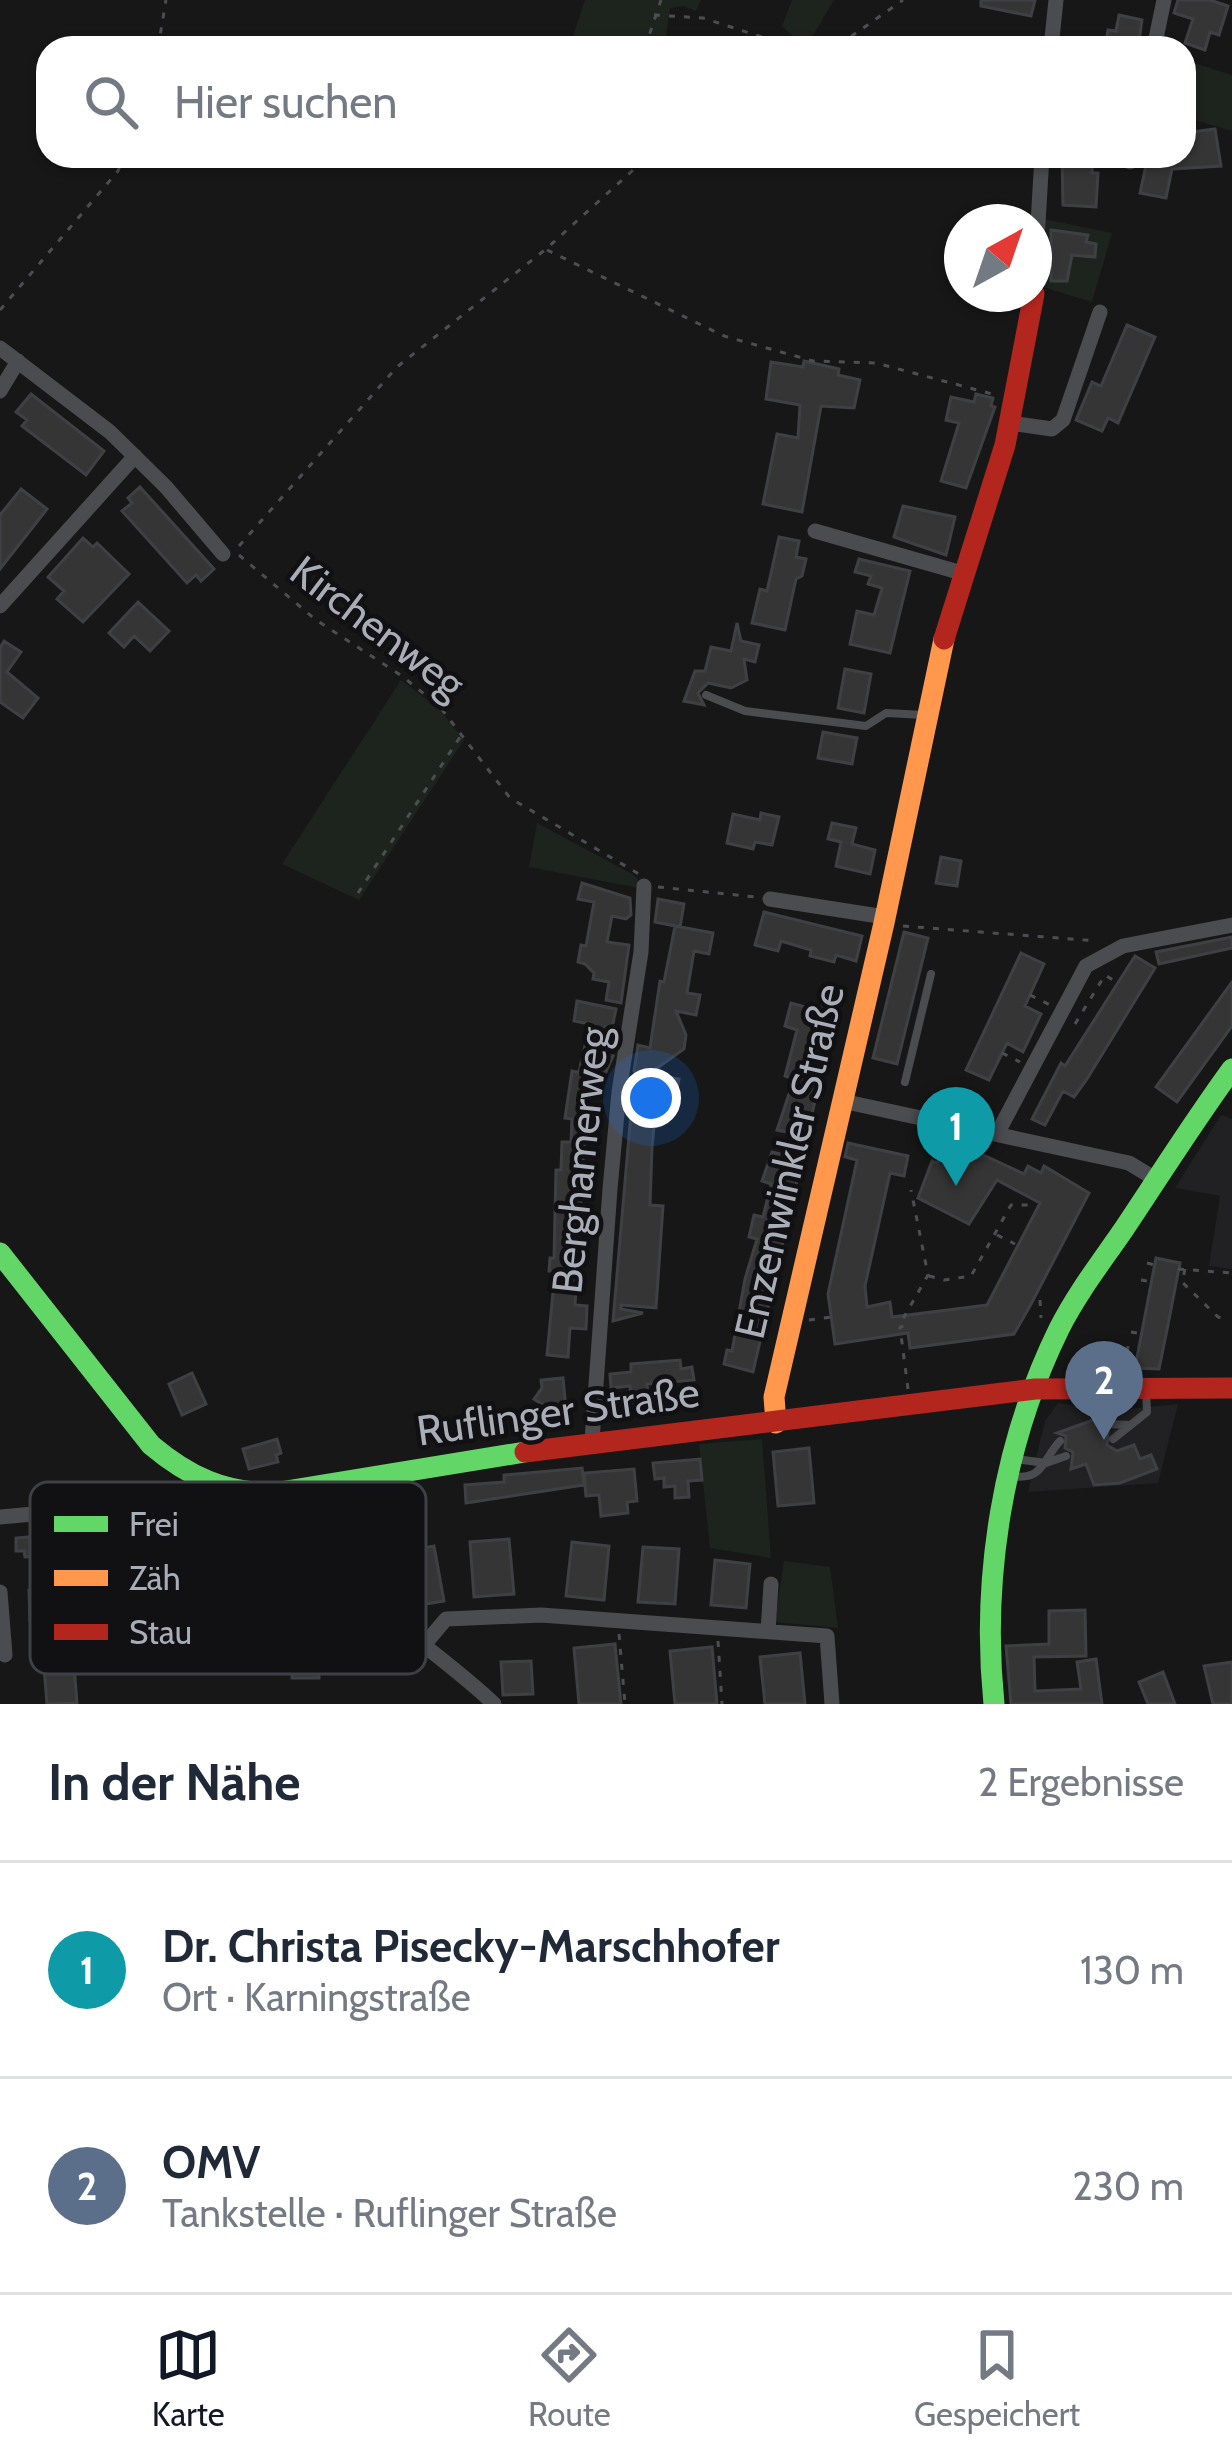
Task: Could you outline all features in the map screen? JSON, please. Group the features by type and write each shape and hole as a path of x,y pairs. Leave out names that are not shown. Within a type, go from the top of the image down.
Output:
{"street":[{"path":"1052,36 1056,0"},
{"path":"1156,36 1164,0"},
{"name":"Enzenwinkler Straße","path":"1039,204 1041,168"},
{"name":"Enzenwinkler Straße","path":"776,1423 774,1397 884,920 925,715 1012,411 1030,312"},
{"path":"1012,411 1052,429 1063,420 1100,312"},
{"path":"0,348 70,399 135,456 229,553"},
{"path":"0,391 18,361"},
{"path":"0,606 135,456"},
{"path":"814,530 962,573"},
{"name":"Berghamerweg","path":"592,1441 619,1092 641,952 644,886"},
{"path":"770,899 884,920"},
{"path":"997,1134 1086,966 1123,946 1232,925"},
{"path":"994,1704 989,1651 991,1588 1013,1467 1035,1389 1067,1315 1157,1180 1223,1098 1232,1069"},
{"path":"842,1101 1129,1163 1157,1180"},
{"name":"Ruflinger Straße","path":"0,1252 137,1430 166,1460 210,1482"},
{"name":"Ruflinger Straße","path":"347,1482 592,1441 1035,1389 1232,1388"},
{"path":"0,1517 30,1514"},
{"path":"768,1631 771,1584"},
{"path":"0,1592 5,1654"},
{"path":"426,1643 446,1619 541,1615 827,1636 832,1704"},
{"path":"426,1647 494,1704"}],"lane":[{"path":"706,695 746,711 866,726 886,713 925,715"},
{"path":"905,1082 932,974"},
{"path":"1113,1439 1148,1412 1145,1386"},
{"path":"1107,1424 1130,1425"},
{"path":"1013,1467 1031,1477 1060,1442"},
{"path":"1013,1467 1066,1456"}],"path":[{"path":"160,36 166,0"},
{"path":"648,36 661,0"},
{"path":"852,36 903,0"},
{"path":"654,15 704,19 758,36"},
{"path":"0,310 119,168"},
{"path":"229,553 397,367 546,249 634,168"},
{"path":"546,249 724,336 813,361 876,363 1012,411"},
{"name":"Kirchenweg","path":"229,553 316,620 422,691 464,733 510,798 635,869 644,886"},
{"path":"358,893 464,733"},
{"path":"644,886 770,899"},
{"path":"884,920 981,934 1106,940"},
{"path":"1106,975 1116,982"},
{"path":"1030,995 1052,1006"},
{"path":"1002,1053 1022,1063"},
{"path":"909,1390 900,1327 905,1326 904,1317 928,1276 911,1190"},
{"path":"928,1276 944,1280 971,1276 1011,1205 1034,1205"},
{"path":"995,1234 1015,1244"},
{"path":"1193,1270 1195,1257"},
{"path":"1147,1263 1155,1265"},
{"path":"1228,1319 1218,1317 1182,1282 1182,1269 1232,1273"},
{"path":"1142,1280 1152,1282"},
{"path":"1040,1300 1045,1325 1054,1307"},
{"path":"805,1320 831,1318"},
{"path":"1131,1332 1142,1334"},
{"path":"1124,1373 1128,1346"},
{"path":"618,1620 625,1704"},
{"path":"717,1628 722,1704"}],"shaded area":[{"path":"585,0 701,0 696,11 670,8 666,36 573,36"},
{"path":"792,0 834,0 813,36 793,36 782,26"},
{"path":"1196,64 1232,75 1232,131 1196,120"},
{"path":"1052,221 1112,233 1092,302 1052,290"},
{"path":"401,680 439,709 464,740 359,900 282,864"},
{"path":"537,823 632,874 639,888 529,867"},
{"path":"1221,1115 1232,1119 1232,1269 1209,1266 1220,1196 1175,1188"},
{"path":"1058,1403 1109,1411 1178,1404 1158,1483 1028,1492 1045,1421"},
{"path":"762,1439 771,1558 710,1548 699,1444"},
{"path":"784,1561 830,1567 838,1628 775,1622"}],"building":[{"path":"981,0 1035,0 1031,16 981,6"},
{"path":"1178,0 1210,0 1228,6 1219,35 1210,32 1205,50 1196,47 1196,36 1187,36 1193,19 1174,13"},
{"path":"1119,15 1142,20 1140,36 1107,36 1108,30 1116,31"},
{"path":"1215,129 1221,166 1196,168 1196,131"},
{"path":"1062,168 1092,168 1092,173 1098,173 1096,207 1063,205"},
{"path":"1145,168 1188,168 1172,169 1166,198 1140,193"},
{"path":"1052,230 1088,235 1086,242 1096,244 1095,257 1072,255 1067,281 1052,281"},
{"path":"1127,325 1155,337 1118,423 1108,418 1102,431 1076,420 1092,382 1101,386"},
{"path":"804,361 839,369 838,375 860,380 854,408 821,406 802,512 763,504 777,434 798,438 800,405 766,399 771,362 803,367"},
{"path":"31,394 104,451 86,475 22,426 27,420 16,412"},
{"path":"976,394 993,398 991,406 995,407 966,488 941,481 959,423 946,420 951,397 974,402"},
{"path":"140,487 214,569 201,581 196,575 187,583 122,511"},
{"path":"21,489 47,509 0,569 0,515"},
{"path":"903,506 955,517 946,555 894,537"},
{"path":"779,537 799,541 796,557 806,559 802,576 796,579 785,630 752,623 760,589 767,591"},
{"path":"83,538 93,547 97,543 129,574 83,622 57,599 64,591 48,577"},
{"path":"859,559 910,571 890,653 850,644 857,611 874,615 882,588 868,584 871,576 855,572"},
{"path":"138,602 169,631 150,651 134,636 124,647 109,633"},
{"path":"737,623 741,641 759,645 755,662 744,659 747,680 731,688 708,683 698,693 704,705 684,701 695,671 705,671 711,647 731,651"},
{"path":"4,641 21,652 7,672 38,698 23,718 0,702"},
{"path":"845,669 871,674 864,713 838,708"},
{"path":"823,732 857,738 852,764 818,758"},
{"path":"761,813 779,817 772,845 755,842 753,849 727,843 733,814 760,820"},
{"path":"832,823 856,828 852,844 875,850 870,874 836,866 841,842 828,839"},
{"path":"941,857 961,861 957,886 936,883"},
{"path":"582,883 630,898 631,915 626,919 612,916 607,942 629,945 621,1003 606,1000 609,982 593,979 594,973 578,962 581,945 586,946 594,902 578,899"},
{"path":"658,899 684,904 680,927 655,922"},
{"path":"764,912 862,936 856,961 836,955 834,962 810,956 811,950 781,941 778,951 755,945"},
{"path":"675,926 713,933 709,954 694,951 687,993 700,995 696,1015 676,1011 686,1035 684,1049 649,1074 679,1079 675,1099 657,1096 650,1205 663,1206 656,1308 621,1305 621,1309 643,1313 613,1321 632,1101 640,1102 645,1073 634,1071 638,1045 650,1048 660,981 664,982"},
{"path":"904,932 928,938 897,1064 873,1058"},
{"path":"1232,937 1232,948 1159,964 1156,952"},
{"path":"1021,953 1044,964 1025,1006 1041,1014 1023,1052 1007,1043 989,1080 966,1070"},
{"path":"1135,956 1155,968 1087,1079 1074,1097 1063,1091 1045,1125 1032,1119 1061,1063 1065,1066"},
{"path":"1232,982 1232,1026 1177,1102 1156,1087"},
{"path":"577,1001 616,1009 612,1028 606,1027 603,1055 613,1056 604,1076 579,1072 590,1024 574,1021"},
{"path":"823,1001 837,1004 807,1136 777,1130 794,1079 785,1076 797,1030 785,1026 791,1003 820,1011"},
{"path":"572,1071 588,1074 575,1305 587,1306 586,1329 570,1328 568,1357 547,1355 555,1272 549,1271 550,1258 554,1258 556,1170 561,1170 562,1142 571,1142 572,1119 565,1118"},
{"path":"949,1139 1024,1174 1028,1166 1041,1173 1044,1166 1089,1193 1030,1306 1014,1334 910,1348 908,1333 835,1344 828,1294 857,1160 845,1157 848,1143 908,1156 904,1176 890,1173 865,1286 867,1307 890,1302 892,1317 987,1305 1040,1203 997,1180 969,1224 918,1198 932,1161 937,1163"},
{"path":"772,1152 802,1159 753,1372 724,1364 727,1350 732,1351 757,1239 749,1237 754,1215 763,1217 771,1184 762,1181"},
{"path":"1156,1258 1180,1263 1159,1369 1135,1368"},
{"path":"680,1360 681,1369 692,1367 694,1380 647,1384 649,1406 632,1408 630,1386 611,1388 610,1374 631,1372 631,1364"},
{"path":"192,1373 206,1404 182,1415 169,1384"},
{"path":"563,1378 566,1410 544,1412 534,1399 542,1388 541,1380"},
{"path":"1104,1416 1099,1425 1108,1432 1107,1445 1117,1451 1134,1445 1140,1459 1151,1455 1157,1469 1120,1483 1094,1485 1086,1464 1071,1469 1073,1452 1065,1448 1066,1436 1057,1433"},
{"path":"277,1439 278,1462 249,1469 243,1449"},
{"path":"809,1448 814,1503 778,1506 773,1452"},
{"path":"700,1459 702,1480 688,1481 689,1497 675,1498 675,1486 664,1487 664,1478 655,1479 653,1463"},
{"path":"582,1468 584,1485 466,1503 465,1485 504,1482 504,1475"},
{"path":"634,1469 637,1501 627,1502 628,1513 601,1516 599,1495 586,1496 584,1473"},
{"path":"30,1537 30,1557 16,1551 16,1538"},
{"path":"509,1539 514,1594 474,1597 470,1542"},
{"path":"572,1542 609,1546 604,1600 566,1596"},
{"path":"434,1546 444,1601 426,1604 426,1547"},
{"path":"643,1547 679,1549 675,1604 638,1602"},
{"path":"715,1560 750,1564 746,1608 711,1605"},
{"path":"1085,1610 1086,1656 1034,1657 1035,1691 1081,1689 1077,1662 1096,1659 1102,1704 1011,1704 1006,1646 1049,1644 1049,1611"},
{"path":"615,1644 621,1704 579,1704 574,1648"},
{"path":"712,1647 717,1704 675,1704 670,1651"},
{"path":"800,1653 805,1704 765,1704 760,1657"},
{"path":"531,1661 533,1694 503,1695 501,1662"},
{"path":"1232,1662 1232,1704 1213,1704 1204,1666"},
{"path":"1163,1672 1175,1704 1148,1704 1139,1682"},
{"path":"45,1674 75,1674 77,1703 47,1704"},
{"path":"292,1674 319,1674 319,1678 292,1678"}],"traffic: fast":[{"path":"994,1704 994,1560 1023,1418 1059,1329 1082,1290 1232,1069"},
{"path":"0,1253 151,1445 211,1482"},
{"path":"341,1482 525,1452"}],"traffic: slow":[{"path":"776,1423 774,1397 884,923 944,639"}],"traffic: jam":[{"path":"944,639 1005,445 1031,312"},
{"path":"525,1452 1035,1389 1232,1388"}],"place":[{"name":"Dr. Christa Pisecky-Marschhofer","path":"956,1186"},
{"name":"OMV","path":"1104,1440"}]}
